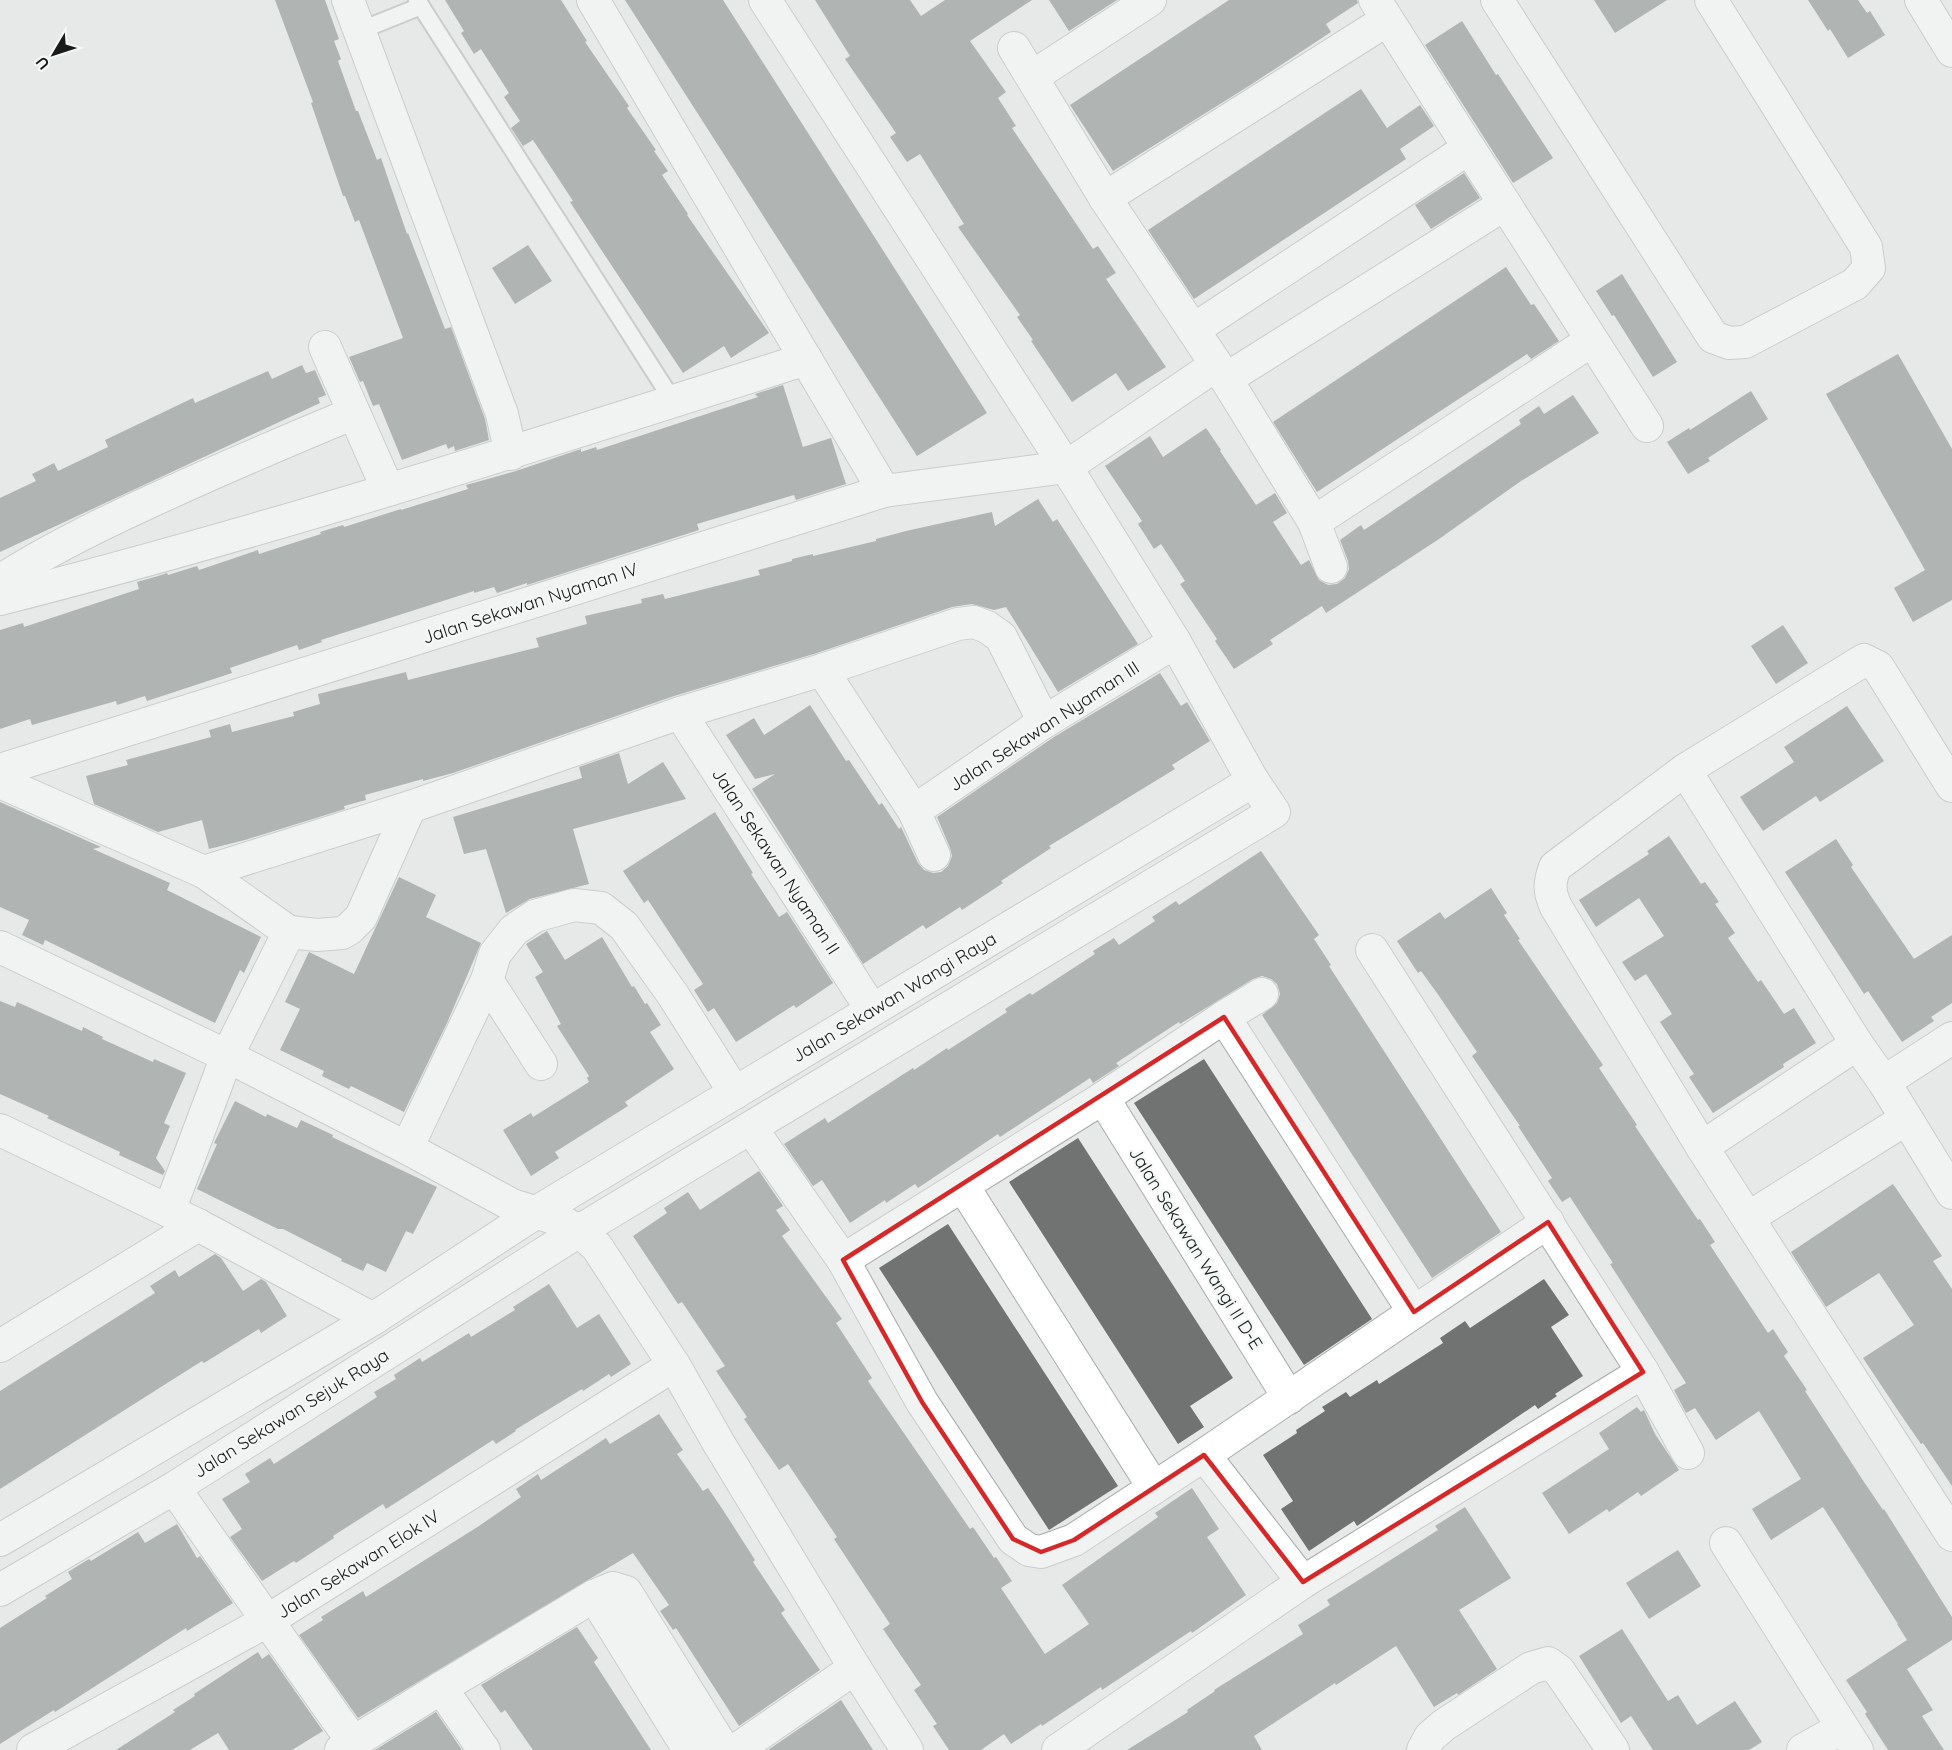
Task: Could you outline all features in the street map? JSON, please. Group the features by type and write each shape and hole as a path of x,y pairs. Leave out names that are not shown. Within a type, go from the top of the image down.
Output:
{"street":[{"path":"348,0 502,414 511,454"},
{"path":"592,0 884,491"},
{"path":"579,1231 1274,812 1253,781 1175,642 1066,467 765,0"},
{"path":"1032,76 1150,0"},
{"path":"1497,0 1713,337 1730,343 1745,342 1855,284 1869,268 1866,247 1711,0"},
{"path":"1921,0 1952,51"},
{"path":"1106,198 1381,10 1647,426"},
{"path":"1014,48 1106,198 1221,372 1314,522 1331,567"},
{"path":"1193,330 1469,148"},
{"path":"1066,467 1221,372 1505,204"},
{"path":"1314,522 1591,341"},
{"path":"325,347 388,490"},
{"path":"0,599 117,569 511,454 806,359"},
{"path":"0,581 60,544 101,524 196,480 354,413"},
{"name":"Jalan Sekawan Nyaman IV","path":"0,770 884,491 1066,467"},
{"path":"204,872 410,807 680,713 822,670 958,624 974,622 987,627 1001,637 1044,722"},
{"name":"Jalan Sekawan Nyaman III","path":"914,811 1044,722 1175,642"},
{"path":"1952,786 1878,667 1864,660 1685,770 1555,867 1550,880 1550,894 1556,907 1702,1147 1952,1535"},
{"path":"822,670 914,811 934,855"},
{"name":"Jalan Sekawan Nyaman II","path":"680,713 872,1010"},
{"path":"1685,770 1952,1193"},
{"name":"Jalan Sekawan Wangi Raya","path":"535,1213 1253,781"},
{"path":"0,782 204,872 289,932 333,934 349,930 356,924 410,807"},
{"path":"407,1148 487,980 495,954 514,930 535,916 574,905 601,908 624,926 673,995 735,1093"},
{"path":"169,1211 227,1056 289,932"},
{"path":"0,946 227,1056 407,1148 512,1205 557,1219 579,1231 597,1247 674,1365 724,1452 907,1750"},
{"path":"1372,950 1643,1372 1688,1453"},
{"path":"487,980 542,1064"},
{"path":"843,1260 1103,1098 1262,994"},
{"path":"1224,1017 1414,1312"},
{"path":"1884,1082 1952,1038"},
{"path":"1702,1147 1857,1044"},
{"name":"Jalan Sekawan Wangi II D-E","path":"1103,1098 1289,1398"},
{"path":"1748,1218 1906,1119"},
{"path":"752,1128 843,1260 922,1402 1013,1539 1029,1550 1041,1552 1074,1540 1154,1488 1548,1222"},
{"path":"0,1130 198,1225 373,1319"},
{"path":"963,1186 1154,1488"},
{"name":"Jalan Sekawan Sejuk Raya","path":"0,1540 373,1319 535,1213"},
{"path":"0,1346 198,1225"},
{"name":"Jalan Sekawan Sejuk Raya","path":"0,1590 174,1488 579,1231"},
{"name":"Jalan Sekawan Elok IV","path":"33,1750 267,1621 674,1365"},
{"path":"1058,1750 1303,1582 1643,1372"},
{"path":"1204,1455 1303,1582"},
{"path":"174,1488 267,1621 347,1746 594,1596 613,1588 626,1592 724,1750"},
{"path":"1726,1543 1850,1739 1803,1750"},
{"path":"594,1596 689,1750"},
{"path":"1423,1750 1430,1737 1444,1725 1531,1668 1548,1663 1559,1671 1613,1750"},
{"path":"736,1750 855,1668"},
{"path":"441,1688 484,1750"}],"lane":[{"path":"359,31 419,3 673,401"}],"highlighted area":[{"path":"1224,1017 1414,1312 1548,1222 1643,1372 1303,1582 1204,1455 1074,1540 1041,1552 1013,1539 922,1402 843,1260"}],"building":[{"path":"275,0 325,0 339,39 334,41 341,59 338,61 356,111 358,111 377,160 381,158 407,234 445,329 451,327 485,419 489,440 455,451 454,446 448,449 446,444 402,460 379,404 373,406 363,381 360,382 349,357 403,338 359,220 355,222 345,196 343,196 311,103 313,102"},
{"path":"445,0 561,0 587,41 585,42 656,150 654,151 668,171 662,175 769,333 731,358 724,346 683,373 570,202 573,201 533,140 523,146 511,128 520,121 504,97 509,93 481,49 474,54 461,33 464,31"},
{"path":"625,0 723,0 987,413 917,456"},
{"path":"815,0 910,0 921,16 945,0 1032,0 970,41 1006,92 998,98 1016,126 1012,128 1093,249 1098,246 1116,273 1106,279 1166,367 1128,391 1116,373 1072,402 1031,341 1033,340 1017,317 1020,315 958,227 964,224 920,154 907,162 890,137 896,133 845,59 850,56"},
{"path":"1049,0 1117,0 1069,31"},
{"path":"1229,0 1357,0 1358,3 1326,24 1331,32 1113,171 1070,105"},
{"path":"1594,0 1667,0 1615,33"},
{"path":"1808,0 1858,0 1867,13 1870,11 1885,35 1848,58"},
{"path":"1462,21 1553,158 1513,183 1425,45"},
{"path":"1361,89 1387,128 1420,105 1434,126 1400,149 1406,159 1194,299 1148,230"},
{"path":"1464,173 1480,198 1431,229 1415,205"},
{"path":"528,245 552,281 515,304 492,268"},
{"path":"1506,267 1531,305 1534,304 1559,341 1531,359 1527,354 1317,492 1273,422"},
{"path":"1622,274 1677,362 1653,377 1596,291"},
{"path":"1898,354 1952,449 1952,600 1913,622 1894,588 1925,570 1826,394"},
{"path":"302,365 306,373 315,370 326,395 318,398 320,403 0,552 0,498 36,481 32,474 54,463 58,471 108,447 105,440 193,398 195,403 268,371 272,379"},
{"path":"783,385 803,447 831,438 846,484 796,500 794,495 697,524 699,530 527,585 527,583 497,593 494,587 474,593 474,591 321,640 322,642 299,650 297,645 230,668 232,673 147,701 145,696 117,705 116,701 32,725 30,719 0,729 0,630 23,623 24,627 139,589 137,582 197,566 199,570 258,550 259,554 321,534 320,532 343,525 344,527 468,489 466,485 581,449 581,452 596,447 597,450 758,397 755,394"},
{"path":"1751,391 1768,419 1708,458 1710,461 1688,474 1667,442"},
{"path":"1573,395 1599,433 1521,481 1439,539 1326,613 1322,606 1270,640 1273,644 1234,669 1180,584 1185,581 1161,544 1154,549 1138,524 1142,521 1105,466 1150,436 1163,457 1206,428 1256,505 1275,493 1287,513 1273,522 1301,565 1309,560 1319,580 1328,585 1337,584 1345,578 1349,569 1340,540 1361,525 1364,530 1416,495 1521,424 1519,420 1539,406 1544,414"},
{"path":"1038,499 1053,522 1057,519 1138,644 1058,692 1006,607 994,610 972,604 952,607 817,653 674,696 453,773 365,795 366,800 344,806 345,809 209,849 202,820 158,832 94,804 86,776 128,765 126,760 211,737 209,730 230,724 232,732 294,716 293,712 320,704 318,694 406,672 408,680 539,647 536,638 587,624 585,616 642,603 641,599 663,594 665,599 760,575 758,570 792,561 792,559 813,554 813,556 876,541 876,539 906,531 992,512 995,526"},
{"path":"1783,625 1808,663 1776,684 1751,646"},
{"path":"1160,673 1181,706 1187,702 1210,741 1172,765 1175,769 1049,846 1051,848 962,910 960,907 926,929 923,925 863,964 752,789 775,774 755,779 726,735 754,718 764,735 810,705 846,761 849,760 879,805 882,803 899,829 901,827 918,863 924,870 933,873 941,872 948,866 952,856 937,817 1054,737"},
{"path":"1847,706 1884,761 1820,802 1816,796 1763,831 1740,797 1794,762 1784,747"},
{"path":"619,753 628,784 663,762 686,799 573,829 589,884 530,899 506,913 486,849 464,854 453,817 582,778 579,767"},
{"path":"0,802 101,847 93,849 170,883 167,890 261,937 244,973 240,970 215,1023 45,940 43,945 22,935 29,920 0,907"},
{"path":"715,812 779,917 787,912 833,983 796,1008 794,1005 736,1042 714,1008 708,1012 694,990 703,984 648,900 644,903 623,871"},
{"path":"1669,836 1701,884 1705,882 1719,902 1715,904 1735,933 1728,938 1758,982 1761,980 1784,1014 1794,1008 1816,1043 1783,1064 1784,1067 1713,1113 1689,1077 1694,1074 1660,1022 1672,1014 1646,974 1635,981 1622,962 1664,936 1639,898 1596,927 1579,900 1649,854 1647,851"},
{"path":"1836,839 1853,865 1851,867 1914,959 1952,935 1952,1003 1931,1017 1934,1021 1902,1042 1868,991 1864,994 1785,872"},
{"path":"1261,851 1319,935 1314,939 1331,965 1329,966 1501,1232 1432,1278 1262,1015 1277,1003 1280,994 1277,984 1262,976 1253,979 1180,1024 1179,1022 1116,1063 1119,1066 1093,1083 1090,1078 1000,1137 998,1134 918,1188 915,1184 850,1223 822,1180 813,1186 784,1144 825,1118 828,1123 913,1068 914,1070 947,1048 948,1050 1007,1012 1005,1009 1030,993 1032,995 1095,954 1093,951 1114,938 1119,945 1155,921 1152,917 1176,901 1179,905"},
{"path":"399,877 436,895 426,917 481,943 447,1023 404,1112 351,1086 349,1089 322,1076 324,1071 280,1050 300,1009 285,1002 309,952 354,974"},
{"path":"1491,888 1507,913 1504,915 1520,939 1518,940 1603,1065 1599,1068 1637,1125 1635,1126 1715,1242 1710,1245 1768,1333 1773,1329 1788,1352 1784,1356 1807,1390 1805,1391 1884,1509 1952,1617 1952,1640 1907,1669 1933,1710 1922,1716 1944,1750 1888,1750 1846,1680 1907,1640 1898,1624 1823,1507 1771,1540 1752,1509 1801,1479 1759,1411 1716,1440 1695,1408 1686,1413 1674,1390 1686,1383 1610,1264 1613,1263 1570,1197 1562,1202 1548,1181 1552,1178 1518,1126 1520,1126 1472,1056 1477,1052 1437,993 1421,971 1418,973 1397,941 1440,912 1445,919"},
{"path":"547,931 565,960 602,937 632,987 634,986 645,1004 647,1003 661,1025 650,1032 674,1069 625,1102 628,1106 555,1152 559,1158 531,1176 503,1130 531,1113 533,1117 589,1082 587,1078 589,1076 557,1026 561,1024 535,977 543,972 526,944"},
{"path":"0,1001 15,1007 17,1002 82,1031 83,1027 103,1037 102,1039 153,1062 154,1059 186,1073 164,1123 170,1126 156,1158 165,1171 163,1175 47,1118 49,1116 0,1094"},
{"path":"1204,1059 1372,1319 1304,1365 1134,1103"},
{"path":"235,1101 266,1117 267,1114 297,1128 301,1120 437,1187 413,1234 406,1231 386,1272 367,1263 363,1271 283,1229 278,1229 197,1189 217,1144 214,1143"},
{"path":"1078,1138 1233,1378 1190,1406 1204,1427 1178,1444 1009,1182"},
{"path":"759,1171 783,1206 776,1210 790,1230 782,1236 842,1319 836,1323 872,1378 868,1381 970,1529 973,1527 1012,1581 1001,1588 1045,1654 1089,1624 1062,1585 1158,1517 1155,1513 1192,1488 1219,1529 1207,1537 1246,1595 1192,1633 1191,1631 1102,1690 1101,1687 1011,1744 1004,1734 981,1750 949,1750 933,1726 937,1724 914,1690 921,1685 883,1629 890,1624 834,1539 837,1537 788,1464 779,1470 744,1419 747,1417 716,1371 725,1366 682,1302 678,1304 633,1236 667,1213 664,1208 688,1192 700,1210"},
{"path":"1893,1184 1942,1256 1933,1261 1952,1289 1952,1486 1863,1358 1914,1325 1879,1273 1826,1307 1791,1252"},
{"path":"948,1224 1118,1486 1049,1530 879,1268"},
{"path":"215,1254 221,1258 243,1291 261,1279 266,1282 287,1316 261,1333 259,1329 204,1363 202,1361 0,1489 0,1391 155,1293 150,1286 175,1270 179,1277"},
{"path":"1544,1279 1569,1315 1551,1327 1583,1376 1555,1394 1557,1396 1538,1409 1535,1405 1357,1526 1354,1521 1309,1551 1281,1509 1293,1501 1263,1455 1325,1411 1322,1407 1346,1392 1350,1397 1377,1380 1379,1384 1443,1343 1440,1338 1465,1321 1470,1328"},
{"path":"549,1284 577,1328 599,1314 631,1364 611,1377 609,1374 583,1391 582,1389 496,1444 493,1440 386,1509 383,1504 296,1563 294,1561 262,1581 230,1537 242,1529 222,1499 250,1482 245,1474 270,1458 274,1464 377,1397 374,1392 396,1379 394,1375 420,1358 422,1362 469,1333 471,1337 515,1310 513,1307"},
{"path":"1637,1407 1641,1412 1644,1410 1655,1434 1679,1470 1641,1496 1638,1492 1609,1512 1607,1509 1569,1534 1542,1493 1609,1449 1599,1433"},
{"path":"659,1414 683,1450 677,1454 703,1491 708,1488 723,1510 755,1560 753,1562 785,1610 781,1613 820,1670 739,1726 676,1628 673,1630 660,1611 669,1605 633,1553 358,1718 299,1635 323,1620 321,1617 363,1591 366,1597 479,1526 521,1497 516,1489 538,1474 541,1480 606,1438 610,1444"},
{"path":"1465,1507 1511,1578 1459,1610 1497,1669 1458,1695 1457,1693 1434,1707 1396,1646 1254,1736 1262,1750 1127,1750 1188,1712 1187,1710 1214,1690 1303,1634 1298,1625 1330,1605 1327,1600 1438,1530 1435,1526"},
{"path":"177,1524 197,1558 200,1556 233,1603 187,1631 186,1628 55,1712 54,1710 0,1744 0,1628 72,1579 68,1572 89,1559 91,1561 138,1532 145,1543"},
{"path":"1678,1550 1701,1586 1649,1619 1626,1583"},
{"path":"577,1627 598,1658 594,1662 651,1750 533,1750 505,1710 501,1713 481,1685"},
{"path":"1622,1629 1668,1701 1678,1695 1697,1725 1735,1701 1762,1742 1749,1750 1653,1750 1631,1716 1621,1723 1579,1656"},
{"path":"258,1652 262,1659 269,1654 323,1731 292,1750 229,1750 218,1733 190,1750 116,1750 175,1712 173,1710 195,1696 194,1694"},
{"path":"841,1700 873,1750 768,1750"},
{"path":"436,1712 462,1750 375,1750"}]}
